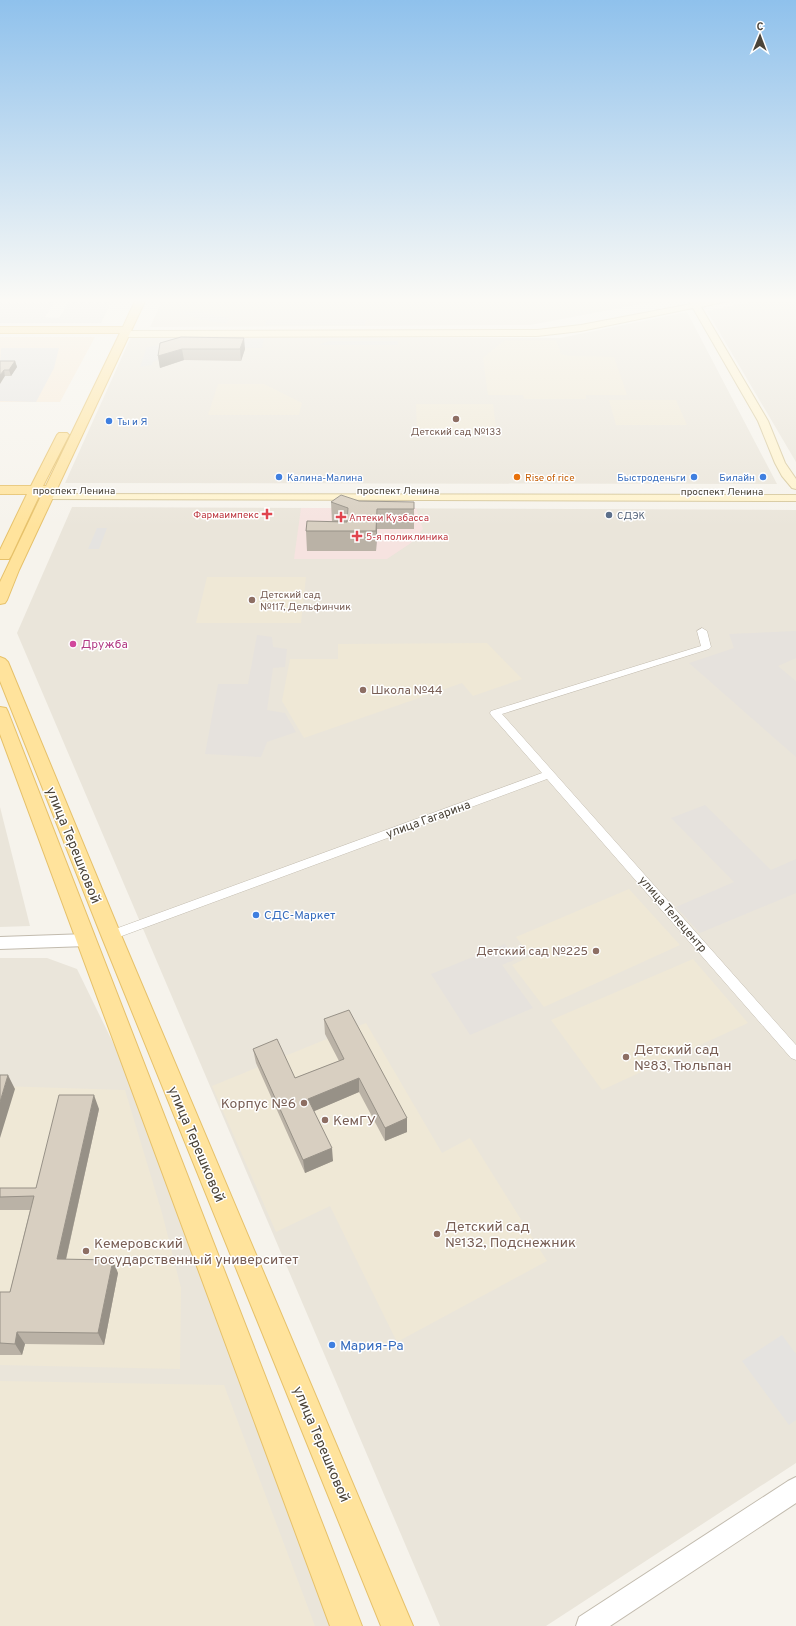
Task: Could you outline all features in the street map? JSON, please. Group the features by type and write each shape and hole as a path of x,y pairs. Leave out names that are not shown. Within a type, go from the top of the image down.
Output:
{"main road":[{"path":"87,388 95,375"},
{"path":"0,565 40,494 99,375"},
{"path":"736,375 763,421 782,467 787,476 796,486"},
{"path":"0,600 68,424"},
{"name":"проспект Ленина","path":"0,490 40,494 289,498 796,498"},
{"path":"289,498 294,494 319,490"},
{"name":"проспект Ленина","path":"0,497 40,494 319,490 796,490"},
{"name":"улица Терешковой","path":"0,662 346,1626"},
{"name":"улица Терешковой","path":"0,712 397,1626"}],"street":[{"path":"549,774 495,713 706,647 702,631"},
{"name":"улица Гагарина","path":"0,943 98,938 171,914 549,774"},
{"name":"улица Телецентр","path":"549,774 796,1054"},
{"path":"588,1626 796,1489"}],"shaded area":[{"path":"0,375 75,375 60,402 0,402"},
{"path":"4,375 50,375 36,402 0,401 0,384"},
{"path":"114,375 720,375 777,484 65,483"},
{"path":"485,375 620,375 627,395 586,395 586,399 524,399 523,395 488,395"},
{"path":"745,375 796,375 796,462"},
{"path":"218,384 264,384 302,403 299,415 208,415"},
{"path":"609,400 676,400 687,425 616,425"},
{"name":"Детский сад №133","path":"416,404 493,404 497,435 417,434"},
{"path":"72,507 796,510 796,1463 546,1626 440,1626 17,633"},
{"name":"5-я поликлиника","path":"301,508 416,508 423,529 411,543 387,559 294,559"},
{"path":"97,528 107,528 99,549 88,549"},
{"name":"Детский сад №117, Дельфинчик","path":"207,577 306,577 301,623 196,623"},
{"path":"796,631 796,658 778,666 796,681 796,757 689,663 734,648 729,634"},
{"path":"257,635 272,637 273,647 287,649 285,667 273,668 267,710 285,713 296,732 267,742 261,757 205,754 218,684 248,684"},
{"name":"Школа №44","path":"487,643 522,679 473,696 462,683 304,738 282,701 290,659 338,659 338,644"},
{"path":"705,805 771,870 796,859 796,893 700,933 676,907 734,882 671,818"},
{"path":"0,807 30,926 0,927"},
{"name":"Детский сад №225","path":"629,889 680,945 544,1007 512,965 531,956 516,937"},
{"path":"505,944 516,959 502,965 533,1008 470,1035 431,974"},
{"path":"0,958 47,958 77,969 140,1098 334,1626 0,1626"},
{"name":"Детский сад №83, Тюльпан","path":"693,959 748,1023 602,1090 551,1020"},
{"path":"366,1023 442,1153 470,1138 547,1261 397,1342 330,1206 276,1232 212,1086"},
{"name":"Кемеровский государственный университет","path":"0,1086 125,1090 162,1213 181,1288 180,1369 0,1365"},
{"path":"782,1335 796,1354 796,1420 789,1425 742,1361"},
{"path":"0,1381 224,1385 315,1626 0,1626"}],"building":[{"path":"341,495 359,501 414,502 414,509 377,509 376,531 306,531 307,521 347,522 348,508 331,502"},
{"name":"Корпус №6","path":"349,1010 407,1118 385,1128 359,1078 308,1099 332,1148 303,1160 253,1049 277,1039 295,1078 344,1059 324,1019"},
{"path":"0,1075 8,1075 0,1102"},
{"path":"59,1095 94,1095 57,1259 113,1260 98,1333 17,1332 15,1344 0,1343 0,1292 10,1292 34,1196 0,1197 0,1188 36,1188"}],"place":[{"name":"Детский сад №133","path":"456,419"},
{"name":"Ты и Я","path":"109,421"},
{"name":"Калина-Малина","path":"279,477"},
{"name":"Rise of rice","path":"517,477"},
{"name":"Быстроденьги","path":"694,477"},
{"name":"Билайн","path":"763,477"},
{"name":"Фармаимпекс","path":"267,514"},
{"name":"СДЭК","path":"609,515"},
{"name":"Аптеки Кузбасса","path":"341,517"},
{"name":"5-я поликлиника","path":"357,536"},
{"name":"Детский сад №117, Дельфинчик","path":"252,600"},
{"name":"Дружба","path":"73,644"},
{"name":"Школа №44","path":"363,690"},
{"name":"СДС-Маркет","path":"256,915"},
{"name":"Детский сад №225","path":"596,951"},
{"name":"Детский сад №83, Тюльпан","path":"626,1057"},
{"name":"Корпус №6","path":"304,1103"},
{"name":"КемГУ","path":"325,1120"},
{"name":"Детский сад №132, Подснежник","path":"437,1234"},
{"name":"Кемеровский государственный университет","path":"86,1251"},
{"name":"Мария-Ра","path":"332,1345"}]}
